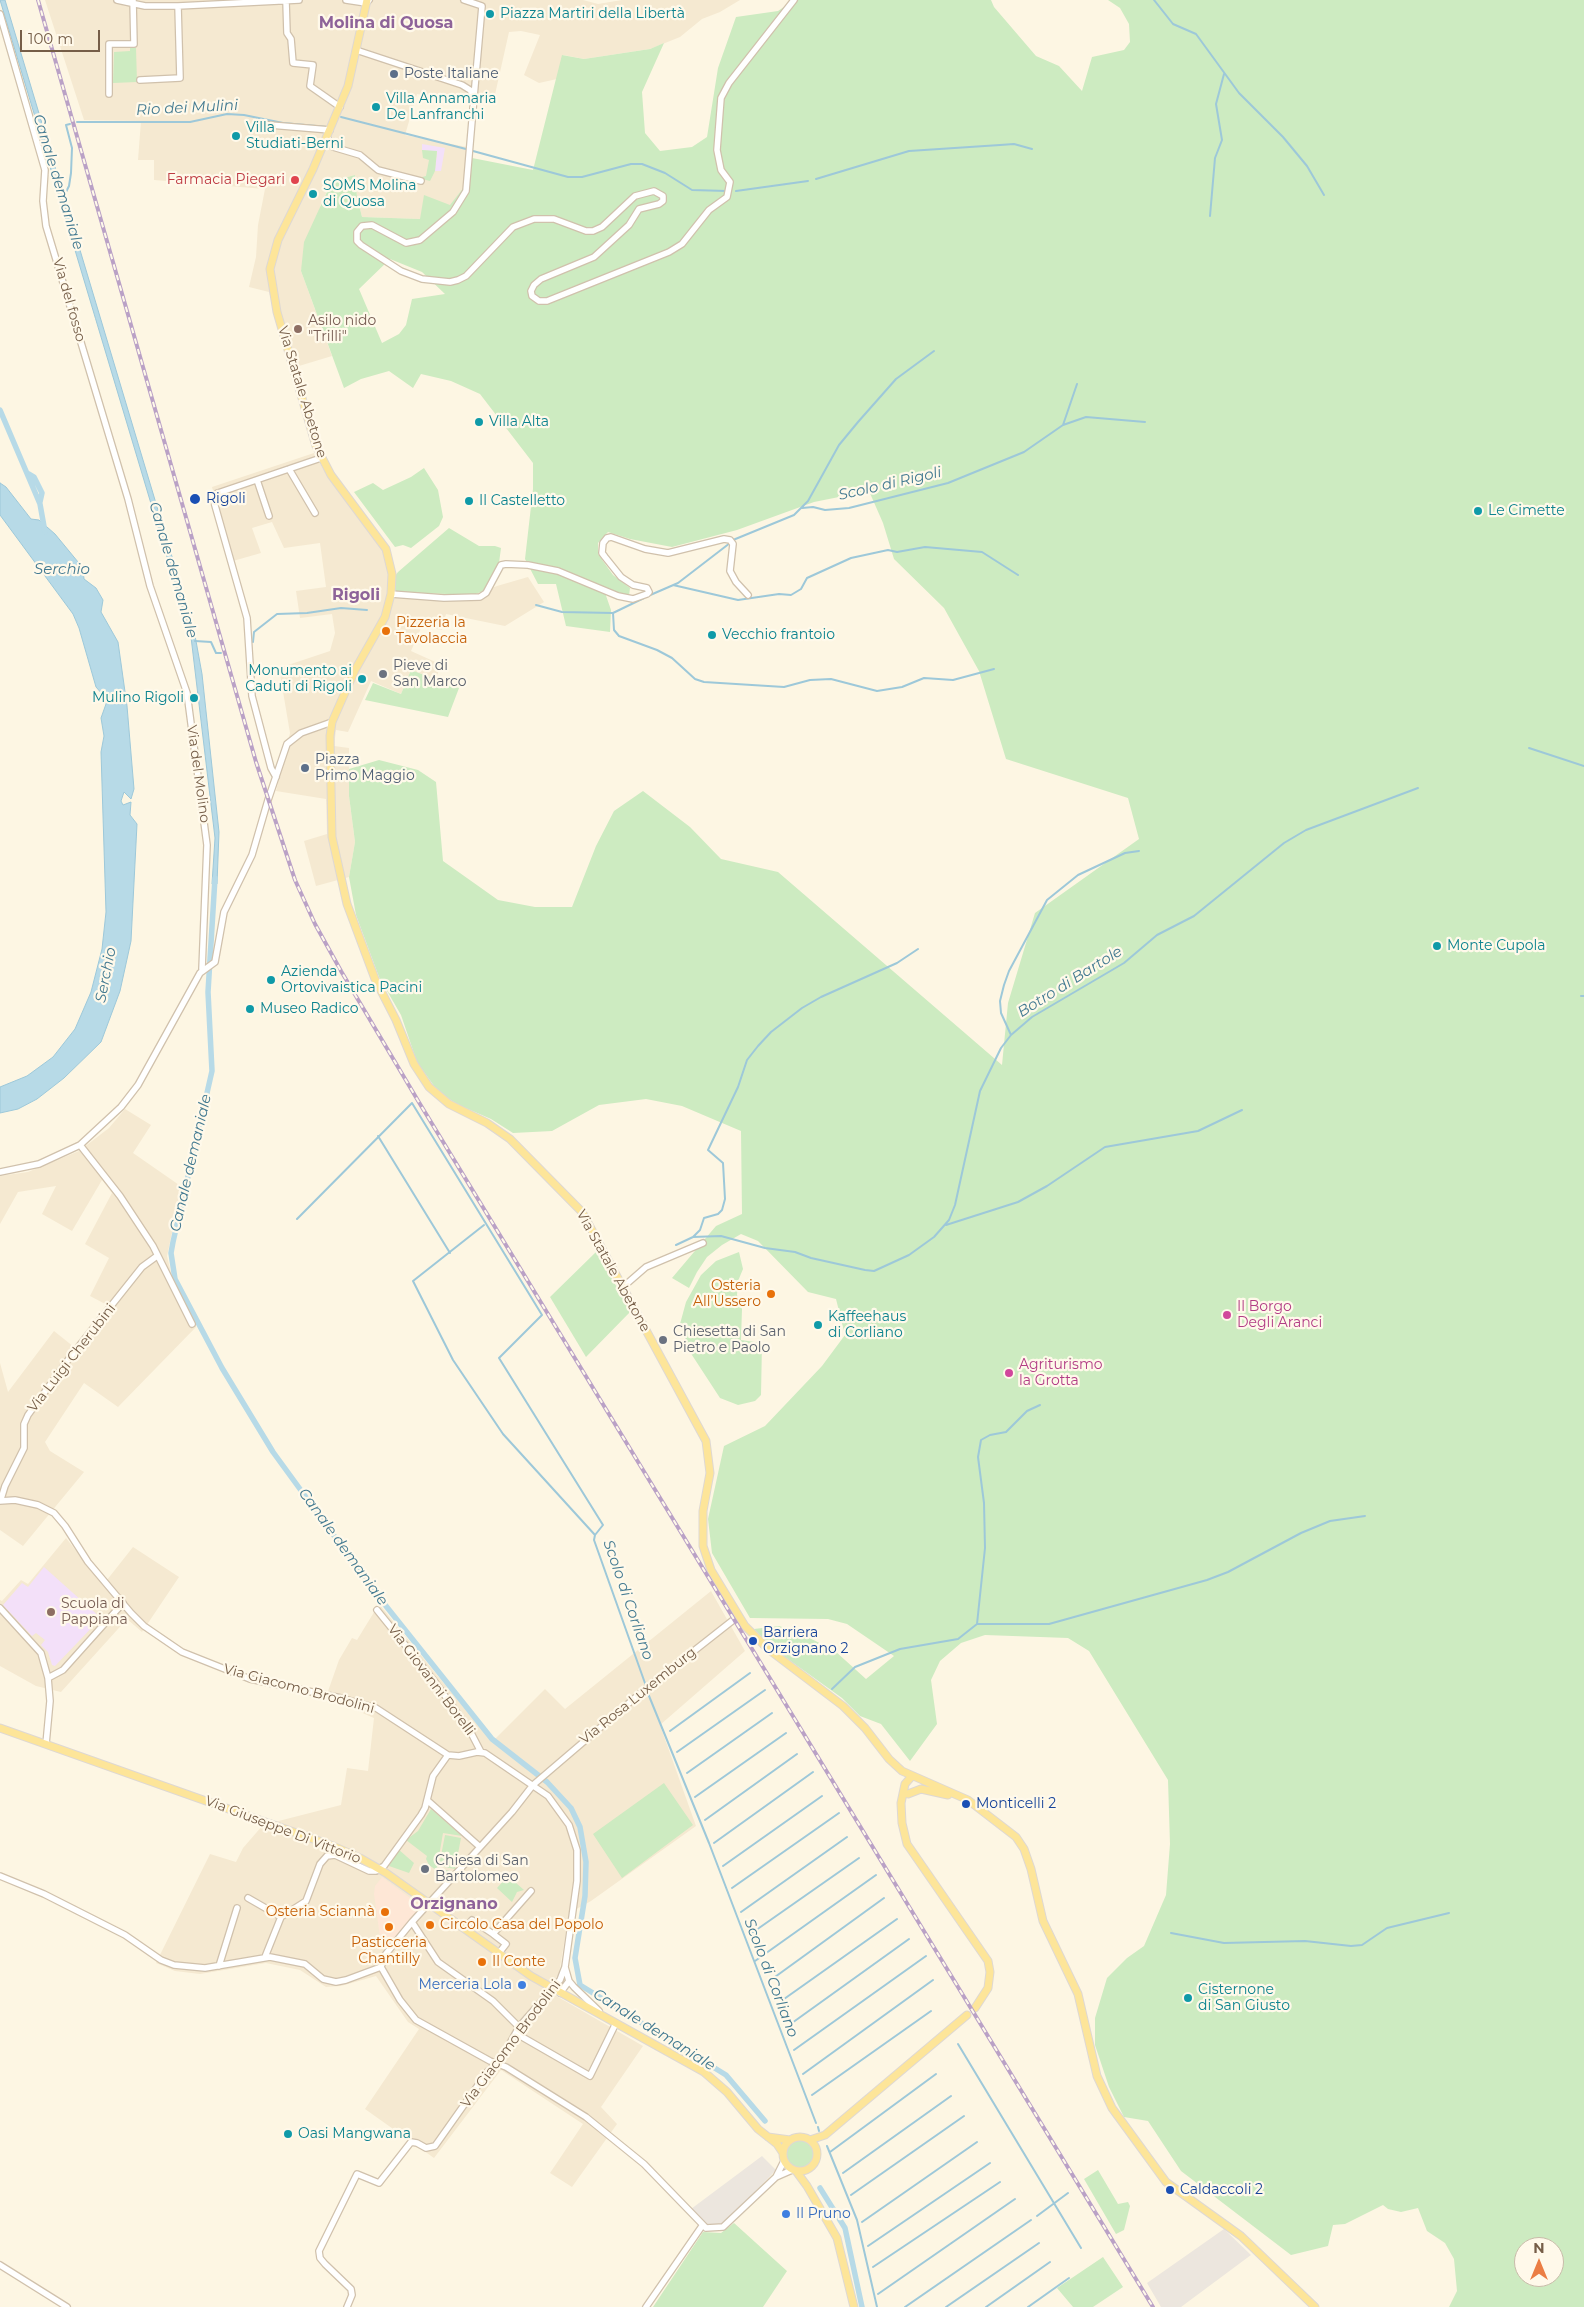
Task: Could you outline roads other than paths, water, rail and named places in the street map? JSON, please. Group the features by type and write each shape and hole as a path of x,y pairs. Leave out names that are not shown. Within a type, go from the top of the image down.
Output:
{"main road":[{"name":"Via Statale Abetone","path":"367,1 340,107 278,240 270,269 281,326 321,458 331,475 386,550 392,574 391,594 385,617 355,670 332,722 330,753 331,829 348,904 375,979 395,1017 414,1064 434,1092 460,1111 487,1123 510,1139 576,1204 706,1441 710,1473 702,1510 702,1537 711,1570 746,1626 758,1640 843,1706 865,1728 891,1761 912,1776 968,1800 1012,1834 1024,1849 1043,1922 1078,1994 1097,2076 1105,2096 1166,2182 1241,2236 1315,2307"},
{"name":"Via Giuseppe Di Vittorio","path":"0,1728 333,1846 380,1870 499,1954 560,1994 704,2072 727,2092 758,2129 768,2137 783,2157"},
{"path":"891,1761 902,1777 904,1788 901,1815 903,1831 912,1852 988,1961 990,1972 988,1988 975,2008"},
{"path":"904,1788 912,1776"},
{"path":"901,1815 912,1776"},
{"path":"908,1794 921,1789 956,1796"},
{"path":"794,2170 809,2169 815,2163 817,2150 825,2135 967,2015"},
{"path":"810,2140 825,2135"},
{"path":"768,2137 790,2140 802,2137 810,2140 817,2150"},
{"path":"790,2140 783,2157 808,2186 837,2238 854,2307"},
{"path":"808,2186 809,2169"}],"street":[{"path":"118,0 178,6 190,3 299,0"},
{"path":"346,0 367,1"},
{"path":"464,0 482,6 466,191 453,212 420,240 406,243 367,224 362,226 357,232 357,241 409,275 422,280 450,282 466,276 514,227 534,219 554,219 586,231 593,231 602,227 635,196 654,191 663,196 660,204 639,209 629,224 594,257 541,279 534,285 531,291 532,296 539,301 547,301 669,252 682,244 709,210 727,197 730,182 721,170 717,150 721,98 728,83 794,0"},
{"path":"286,1 287,34 290,39 293,63 313,65 310,86 340,107"},
{"path":"109,94 109,44 134,44 133,2"},
{"path":"140,80 180,78 178,6"},
{"name":"Via del fosso","path":"0,14 46,170 43,201 46,226 128,499 150,586"},
{"path":"356,50 462,85 470,90 474,97"},
{"path":"258,124 328,133 333,148 360,155 378,170 421,181"},
{"path":"276,777 271,768 252,696 247,618 212,494 321,458"},
{"path":"289,469 315,513"},
{"path":"256,480 269,516"},
{"path":"391,594 444,598 480,597 486,593 501,566 506,564 528,565 558,571 618,596 632,599 647,594 649,592 647,588 633,585 621,577 602,553 603,543 607,538 611,537 645,549 668,553 724,539 730,540 732,544 730,571 736,582 748,595"},
{"name":"Via del Molino","path":"150,586 186,693 195,744 207,845 204,968"},
{"path":"0,1172 39,1164 80,1145 121,1107 138,1085 204,968 213,965 217,957 224,912 252,855 288,744 293,738 307,730 332,722"},
{"path":"80,1145 120,1196 157,1256 192,1324"},
{"path":"622,1287 646,1266 703,1243"},
{"name":"Via Luigi Cherubini","path":"0,1500 24,1448 26,1418 68,1360 142,1268 157,1256"},
{"name":"Via Giacomo Brodolini","path":"0,1500 38,1505 54,1513 65,1526 88,1562 144,1626 190,1656 250,1679 353,1700 376,1708 448,1755"},
{"path":"48,1678 63,1670 123,1603"},
{"path":"0,1608 41,1654 48,1678 50,1714 46,1744"},
{"name":"Via Giovanni Borelli","path":"377,1610 470,1729 481,1752"},
{"name":"Via Rosa Luxemburg","path":"533,1785 646,1688 732,1621"},
{"path":"265,1957 281,1917 306,1900 320,1864 327,1856 335,1855 369,1872 380,1870 421,1815 428,1800 433,1776 448,1755 459,1756 481,1752"},
{"name":"Via Giacomo Brodolini","path":"347,2307 352,2295 351,2289 325,2264 320,2258 319,2251 357,2174 379,2183 411,2142 426,2148 435,2146 488,2071 499,2063 518,2030 551,1988 560,1980 564,1966 577,1881 575,1842 565,1816 548,1796 481,1752"},
{"path":"0,1876 44,1894 125,1935 169,1964 198,1968 265,1957 305,1964 323,1979 331,1982 346,1980 381,1966 385,1955 412,1922 533,1785"},
{"path":"428,1800 480,1847"},
{"path":"493,1934 530,1891"},
{"path":"248,1898 281,1917"},
{"path":"219,1966 237,1908"},
{"path":"465,1929 472,1920 493,1934 506,1944 499,1954"},
{"path":"412,1922 438,1962 494,2001 518,2030 590,2076 616,2023"},
{"path":"381,1966 400,2000 416,2020 490,2061 499,2063 586,2117 655,2174 702,2226 709,2228 723,2227 776,2177 794,2170"},
{"path":"564,1966 569,1981 606,2018"},
{"path":"560,1994 569,1981"},
{"path":"776,2177 783,2157"},
{"path":"646,2307 702,2226"},
{"path":"0,2265 68,2307"}],"water":[{"path":"0,0 5,0 194,630 202,674 219,832 217,884 212,884 215,838 191,637"},
{"name":"Serchio","path":"0,483 6,487 31,519 39,520 55,534 83,568 84,579 96,588 103,600 101,612 118,642 127,706 134,789 131,799 124,792 121,801 123,805 131,802 130,815 137,824 131,941 120,991 101,1042 64,1078 37,1099 18,1109 0,1113 0,1087 27,1076 53,1057 75,1029 91,992 102,949 106,912 101,752 104,736 101,718 106,704 103,695 96,687 79,628 73,614 0,515"}],"waterway":[{"path":"1154,0 1173,24 1196,34 1239,93 1283,137 1307,166 1324,195"},
{"path":"1210,216 1215,158 1222,140 1216,104 1224,74"},
{"name":"Rio dei Mulini","path":"77,122 190,122 227,114 244,115 283,123 327,127"},
{"path":"341,117 466,149"},
{"name":"Rio dei Mulini","path":"64,196 69,186 71,173 72,148 66,125 70,124"},
{"path":"816,179 909,151 1014,144 1032,149"},
{"path":"473,151 568,177 582,177 631,164 642,164 665,173 692,190 727,191"},
{"path":"736,191 808,181"},
{"path":"733,540 794,515 808,501 839,445 858,422 896,379 934,351"},
{"path":"1063,425 1077,384"},
{"path":"0,410 40,504 45,532"},
{"name":"Scolo di Rigoli","path":"802,508 813,507 825,510 849,508 948,483 1024,452 1063,425 1086,417 1145,422"},
{"path":"29,474 34,477 42,493 40,502"},
{"name":"Scolo di Rigoli","path":"648,596 678,583 730,543"},
{"path":"673,585 738,600 779,594 791,595 801,589 807,578 851,558 888,550 897,552 925,547 982,552 1018,575"},
{"name":"Scolo di Rigoli","path":"536,605 562,612 613,613 644,598"},
{"name":"Scolo di Rigoli","path":"253,642 254,632 277,614 307,613 341,608 367,610"},
{"path":"613,613 614,630 619,636 657,650 672,658 695,679 704,682 784,687 810,680 831,679 877,691 902,687 924,678 953,680 994,669"},
{"name":"Scolo di Rigoli","path":"195,641 211,642 216,653 221,653"},
{"path":"1529,748 1584,766"},
{"name":"Botro di Bartole","path":"693,1237 721,1236 765,1248 795,1252 811,1258 874,1271 909,1255 934,1237 949,1220 955,1205 980,1091 1001,1048 1011,1035 1032,1017 1124,963 1157,935 1194,916 1284,843 1306,830 1418,788"},
{"path":"1011,1035 1001,1013 1000,1001 1004,985 1009,971 1047,900 1078,875 1125,853 1139,851"},
{"name":"Canale demaniale","path":"215,878 208,992 212,1071 171,1253 175,1279 222,1368 273,1452 378,1596 492,1739 547,1782 571,1808 580,1827 586,1862 585,1896 575,1958 580,1985 726,2075 765,2121"},
{"path":"676,1245 693,1237 700,1230 704,1218 718,1214 722,1210 725,1199 723,1163 708,1150 738,1087 747,1060 758,1046 771,1032 802,1008 821,997 897,963 918,949"},
{"path":"297,1219 412,1103 542,1315 499,1358 603,1525 595,1535"},
{"path":"946,1225 1018,1202 1047,1186 1105,1147 1198,1131 1242,1110"},
{"name":"Scolo di Corliano","path":"378,1136 450,1253"},
{"name":"Scolo di Corliano","path":"484,1225 413,1281 453,1360 503,1434 595,1535"},
{"path":"977,1624 985,1548 984,1503 978,1457 981,1440 990,1435 1006,1432 1027,1411 1040,1405"},
{"path":"832,1689 855,1667 900,1649 958,1639 977,1624 1049,1624 1207,1580 1228,1572 1301,1533 1330,1521 1365,1516"},
{"name":"Scolo di Corliano","path":"595,1535 594,1540 646,1686"},
{"path":"670,1731 750,1673"},
{"path":"677,1752 765,1690"},
{"name":"Scolo di Corliano","path":"647,1691 709,1843 816,2123"},
{"path":"687,1773 772,1713"},
{"path":"695,1797 786,1733"},
{"path":"705,1820 797,1754"},
{"path":"714,1843 813,1772"},
{"path":"723,1866 822,1796"},
{"path":"732,1888 839,1813"},
{"path":"741,1912 847,1837"},
{"path":"749,1935 859,1858"},
{"path":"755,1961 876,1875"},
{"path":"768,1982 884,1898"},
{"path":"1171,1933 1224,1943 1305,1941 1351,1946 1362,1945 1387,1928 1449,1913"},
{"path":"777,2004 897,1919"},
{"path":"785,2028 909,1939"},
{"path":"794,2050 926,1956"},
{"path":"803,2074 933,1980"},
{"path":"812,2095 931,2011"},
{"path":"958,2044 1081,2248"},
{"path":"830,2152 936,2074"},
{"path":"843,2173 951,2096"},
{"path":"851,2195 964,2116"},
{"name":"Scolo di Corliano","path":"818,2127 819,2131"},
{"path":"862,2222 977,2142"},
{"name":"Scolo di Corliano","path":"827,2146 857,2220 877,2307"},
{"path":"868,2246 990,2163"},
{"path":"873,2267 1000,2182"},
{"name":"Canale demaniale","path":"820,2188 845,2228 862,2307"},
{"path":"1037,2216 1068,2193"},
{"path":"878,2294 1015,2199"},
{"path":"905,2307 1031,2220"},
{"path":"946,2307 1039,2243"},
{"path":"986,2307 1050,2262"},
{"path":"1028,2307 1069,2278"}],"railway":[{"path":"38,0 256,762 295,880 315,924 420,1104 1153,2307"}],"place":[{"name":"Piazza Martiri della Libertà","path":"490,14"},
{"name":"Poste Italiane","path":"394,74"},
{"name":"Villa Annamaria De Lanfranchi","path":"376,107"},
{"name":"Villa Studiati-Berni","path":"236,136"},
{"name":"Farmacia Piegari","path":"295,180"},
{"name":"SOMS Molina di Quosa","path":"313,194"},
{"name":"Asilo nido \"Trilli\"","path":"298,329"},
{"name":"Villa Alta","path":"479,422"},
{"name":"Rigoli","path":"195,499"},
{"name":"Il Castelletto","path":"469,501"},
{"name":"Le Cimette","path":"1478,511"},
{"name":"Pizzeria la Tavolaccia","path":"386,631"},
{"name":"Vecchio frantoio","path":"712,635"},
{"name":"Pieve di San Marco","path":"383,674"},
{"name":"Monumento ai Caduti di Rigoli","path":"362,679"},
{"name":"Mulino Rigoli","path":"194,698"},
{"name":"Piazza Primo Maggio","path":"305,768"},
{"name":"Monte Cupola","path":"1437,946"},
{"name":"Azienda Ortovivaistica Pacini","path":"271,980"},
{"name":"Museo Radico","path":"250,1009"},
{"name":"Osteria All’Ussero","path":"771,1294"},
{"name":"Il Borgo Degli Aranci","path":"1227,1315"},
{"name":"Kaffeehaus di Corliano","path":"818,1325"},
{"name":"Chiesetta di San Pietro e Paolo","path":"663,1340"},
{"name":"Agriturismo la Grotta","path":"1009,1373"},
{"name":"Scuola di Pappiana","path":"51,1612"},
{"name":"Barriera Orzignano 2","path":"753,1641"},
{"name":"Monticelli 2","path":"966,1804"},
{"name":"Chiesa di San Bartolomeo","path":"425,1869"},
{"name":"Osteria Sciannà","path":"385,1912"},
{"name":"Circolo Casa del Popolo","path":"430,1925"},
{"name":"Pasticceria Chantilly","path":"389,1927"},
{"name":"Il Conte","path":"482,1962"},
{"name":"Merceria Lola","path":"522,1985"},
{"name":"Cisternone di San Giusto","path":"1188,1998"},
{"name":"Oasi Mangwana","path":"288,2134"},
{"name":"Caldaccoli 2","path":"1170,2190"},
{"name":"Il Pruno","path":"786,2214"}],"district":[{"name":"Molina di Quosa","path":"386,23"},
{"name":"Rigoli","path":"356,595"},
{"name":"Orzignano","path":"454,1904"}]}
